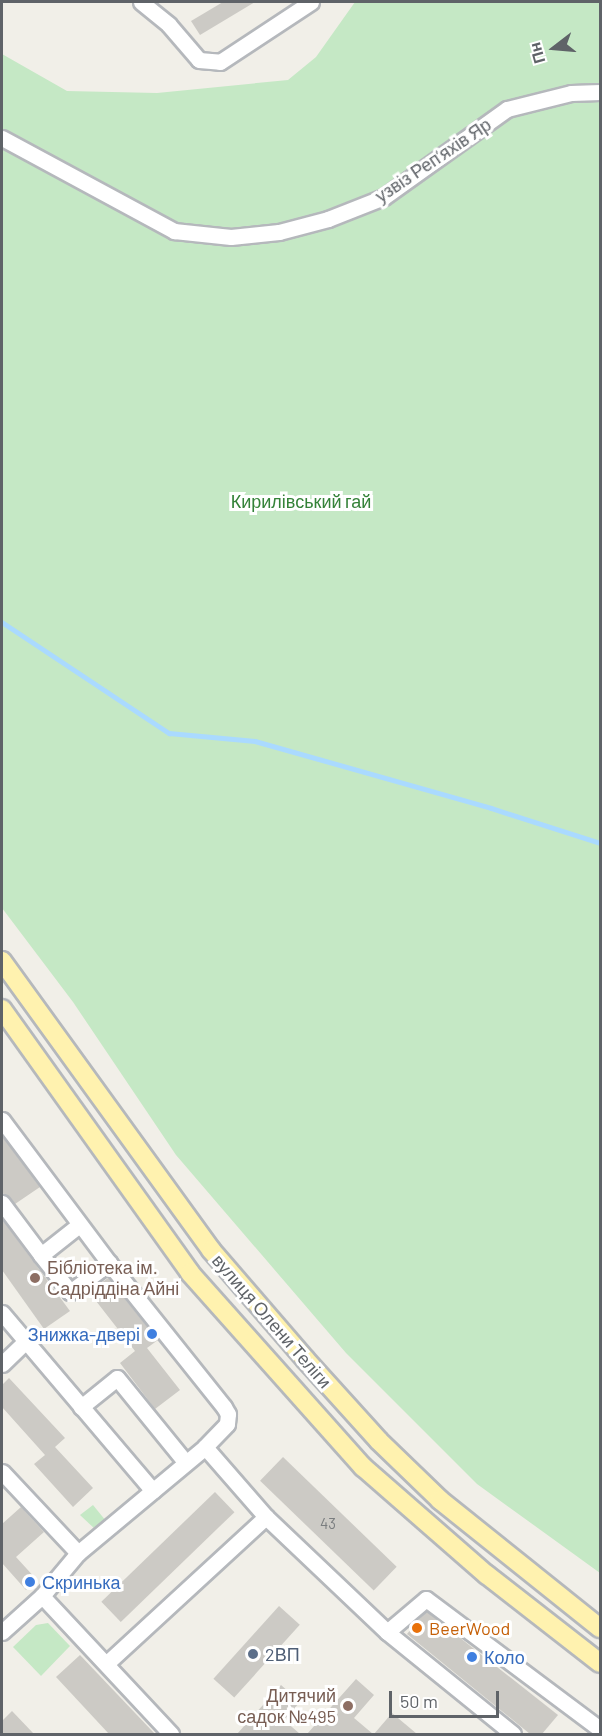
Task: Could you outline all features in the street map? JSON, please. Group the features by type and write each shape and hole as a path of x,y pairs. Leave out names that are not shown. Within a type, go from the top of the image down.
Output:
{"main road":[{"name":"вулиця Олени Теліги","path":"2,961 211,1250 305,1359 379,1441 440,1500 600,1628"},
{"name":"вулиця Олени Теліги","path":"2,1009 190,1273 363,1467 487,1575 600,1663"}],"lane":[{"path":"141,2 169,26 199,60 220,62 311,2"},
{"name":"узвіз Репʼяхів Яр","path":"2,138 174,231 231,237 279,232 328,219 384,197 513,107 571,93 600,92"},
{"path":"2,1120 109,1263 228,1414 227,1424 205,1447 78,1553 42,1596 2,1632"},
{"path":"2,1203 70,1292 109,1263"},
{"path":"41,1255 80,1225"},
{"path":"2,1313 153,1491"},
{"path":"2,1364 26,1341"},
{"path":"81,1407 117,1378 186,1463"},
{"path":"205,1447 266,1517 387,1632 511,1734"},
{"path":"2,1472 78,1553"},
{"path":"107,1663 266,1517"},
{"path":"42,1596 171,1734"},
{"path":"387,1632 426,1599 600,1729"}],"green space":[{"name":"Кирилівський гай","path":"355,2 600,2 600,1573 477,1484 346,1353 176,1155 73,1002 2,908 2,54 67,91 157,93 288,80 316,57"},
{"path":"93,1505 106,1521 96,1530 80,1515"},
{"path":"48,1623 70,1646 41,1676 13,1647 36,1625"}],"building":[{"path":"223,2 255,2 200,35 191,21"},
{"path":"2,1136 40,1187 15,1204 2,1193"},
{"path":"2,1219 70,1311 44,1329 2,1270"},
{"path":"108,1278 158,1340 147,1348 180,1390 155,1409 120,1363 135,1351 89,1292"},
{"path":"9,1378 65,1438 55,1447 93,1488 73,1507 34,1464 45,1455 2,1407 2,1385"},
{"path":"283,1457 397,1567 374,1590 260,1481"},
{"path":"215,1492 234,1512 121,1622 101,1602"},
{"path":"21,1507 44,1532 16,1557 37,1580 26,1590 2,1563 2,1524"},
{"path":"279,1606 300,1625 234,1698 213,1679"},
{"path":"426,1611 558,1715 542,1734 530,1734 407,1634"},
{"path":"80,1655 155,1734 109,1734 56,1677"},
{"name":"Дитячий садок №495","path":"356,1679 374,1695 354,1718 373,1734 307,1734"},
{"name":"Дитячий садок №495","path":"281,1685 300,1702 284,1720 300,1734 237,1734"},
{"path":"12,1711 34,1734 2,1734 2,1721"},
{"name":"Дитячий садок №495","path":"392,1713 417,1734 374,1734"}],"waterway":[{"path":"2,622 169,733 255,741 491,808 600,843"}],"place":[{"name":"Бібліотека ім. Садріддіна Айні","path":"35,1278"},
{"name":"Знижка-двері","path":"152,1334"},
{"name":"Скринька","path":"30,1582"},
{"name":"BeerWood","path":"417,1628"},
{"name":"2ВП","path":"253,1654"},
{"name":"Коло","path":"472,1657"},
{"name":"Дитячий садок №495","path":"348,1706"}]}
